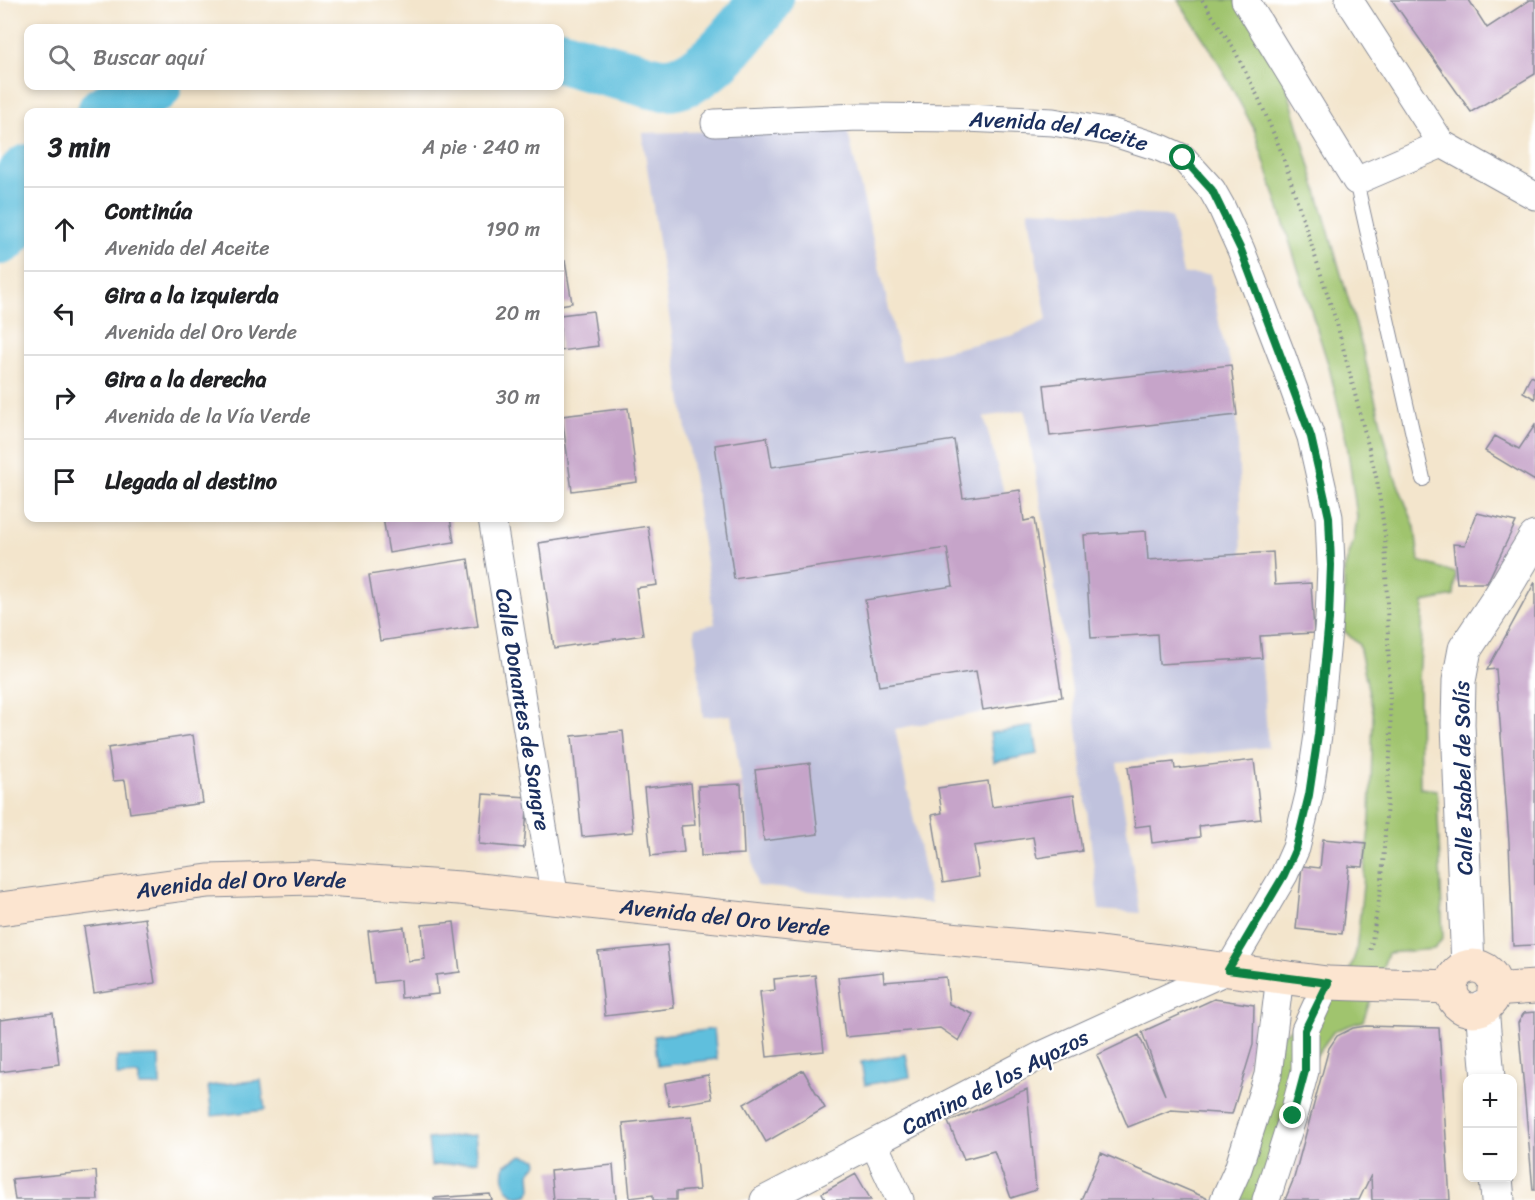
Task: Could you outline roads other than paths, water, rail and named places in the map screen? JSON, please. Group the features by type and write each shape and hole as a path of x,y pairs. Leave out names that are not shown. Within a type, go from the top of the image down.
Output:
{"main road":[{"name":"Avenida del Oro Verde","path":"0,909 188,883 291,878 460,888 791,924 1100,953 1328,983 1459,976"},
{"path":"1459,976 1455,1001 1467,1009 1488,999 1535,987"}],"street":[{"path":"1245,0 1356,181 1442,144"},
{"path":"1348,0 1442,144 1535,196"},
{"name":"Avenida del Aceite","path":"715,123 859,117 1053,122 1111,132 1161,148 1183,158 1212,190 1245,260 1311,437 1329,517 1331,565 1329,619 1318,735 1309,795 1296,848 1284,875 1228,970"},
{"name":"Calle Donantes de Sangre","path":"493,522 555,899"},
{"name":"Calle Isabel de Solís","path":"1459,976 1459,681 1465,649 1535,538"},
{"name":"Camino de los Ayozos","path":"764,1200 1042,1055 1228,970"},
{"path":"1224,1200 1238,1169 1268,1075 1280,976"},
{"path":"1266,1200 1305,1071 1305,1030 1328,983"},
{"path":"1488,999 1488,1074"},
{"path":"874,1144 900,1200"},
{"path":"1496,1182 1498,1200"}],"lane":[{"path":"1356,181 1423,479"}],"water":[{"path":"1033,726 1038,754 994,762 990,733"},
{"path":"714,1029 717,1059 658,1066 654,1036"},
{"path":"906,1054 910,1077 865,1085 861,1062"},
{"path":"159,1056 160,1086 139,1086 139,1075 117,1076 117,1057"},
{"path":"261,1080 265,1110 212,1116 208,1086"},
{"path":"475,1135 478,1161 431,1166 428,1139"},
{"path":"522,1155 537,1159 538,1163 530,1172 531,1189 528,1195 519,1197 507,1189 504,1170 505,1165"}],"waterway":[{"path":"564,57 655,83 677,82 692,76 721,54 766,0"},
{"path":"112,108 147,90"},
{"path":"0,238 11,223 17,186 24,175"}]}
